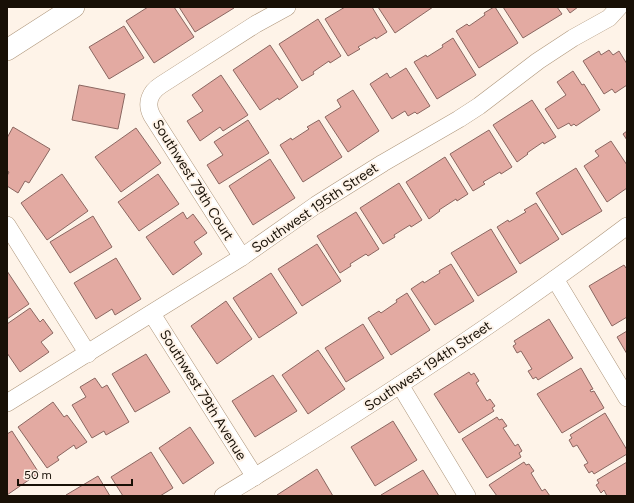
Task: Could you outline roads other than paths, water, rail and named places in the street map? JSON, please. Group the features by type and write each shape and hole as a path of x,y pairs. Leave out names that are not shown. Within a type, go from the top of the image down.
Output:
{"street":[{"path":"7,50 74,7"},
{"name":"Southwest 79th Court","path":"242,257 152,116 149,108 149,102 152,93 161,85 256,24 287,7"},
{"name":"Southwest 195th Street","path":"7,403 242,257 316,205 383,163 464,116 538,61 573,38 609,18 619,7"},
{"path":"7,225 88,354"},
{"name":"Southwest 194th Street","path":"223,496 247,486 400,385 555,279 627,226"},
{"path":"555,279 627,398"},
{"name":"Southwest 79th Avenue","path":"152,314 247,486"},
{"path":"400,385 467,496"}]}
